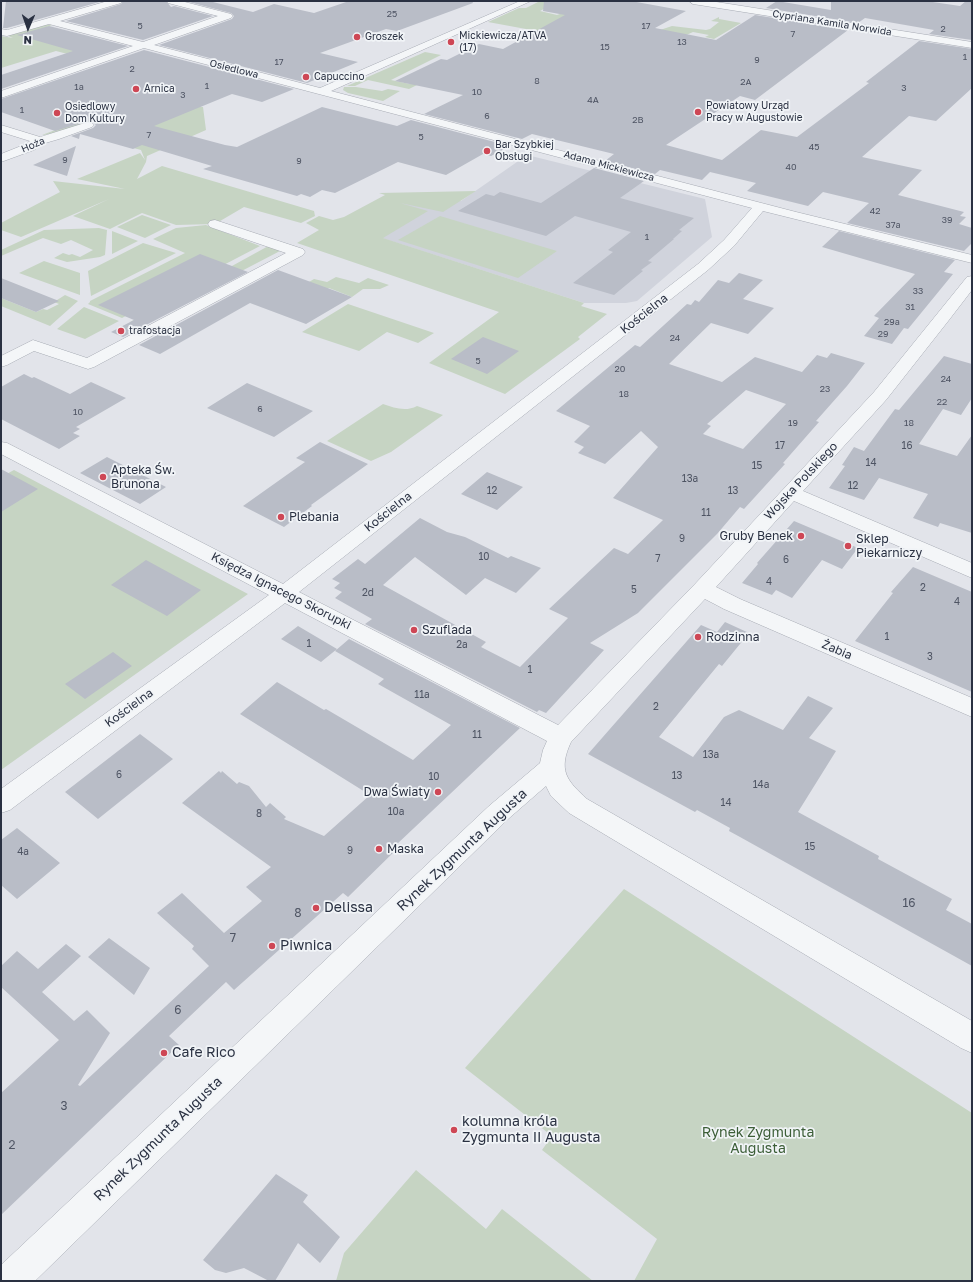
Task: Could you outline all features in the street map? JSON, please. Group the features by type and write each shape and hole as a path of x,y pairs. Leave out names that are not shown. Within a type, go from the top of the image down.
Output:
{"street":[{"path":"3,33 48,18 118,1"},
{"path":"1,95 228,16 171,1"},
{"path":"323,91 528,1"},
{"name":"Cypriana Kamila Norwida","path":"693,1 972,45"},
{"path":"34,16 48,18"},
{"name":"Osiedlowa","path":"48,18 145,46 323,91"},
{"name":"Adama Mickiewicza","path":"323,91 761,206 972,259"},
{"name":"Hoża","path":"1,158 30,147 38,141 55,137 88,125"},
{"path":"1,128 31,137 38,141"},
{"name":"Kościelna","path":"1,803 285,593 703,267 729,243 761,206"},
{"path":"1,362 33,345 88,364 298,252 215,224"},
{"name":"Wojska Polskiego","path":"551,768 555,750 561,737 702,589 770,514 792,493 880,396 972,280"},
{"name":"Księdza Ignacego Skorupki","path":"1,447 561,737"},
{"path":"1,466 19,457"},
{"path":"792,493 972,571"},
{"name":"Żabia","path":"702,589 732,604 972,708"},
{"path":"551,768 560,789 578,806 972,1038"},
{"name":"Rynek Zygmunta Augusta","path":"10,1281 498,813 551,768"}],"shaded area":[{"path":"527,155 705,199 712,237 637,301 626,303 584,303 382,238 387,199 461,201"}],"green space":[{"path":"540,1 559,1 540,11 557,15 565,12 590,16 553,34 488,22 519,8 526,8"},
{"path":"719,17 719,19 741,23 714,39 705,37 709,35 693,32 659,47 642,36 672,26 706,30 710,29 719,22 711,21"},
{"path":"44,24 52,25 47,27 87,59 56,51 1,68 1,36 13,38 6,35"},
{"path":"425,52 441,55 391,80 410,84 418,82 421,83 409,89 368,80 355,86 347,86"},
{"path":"344,87 356,87 382,91 388,89 400,91 383,101 348,93 343,90"},
{"path":"138,99 203,107 206,130 147,156 146,162 137,179 162,166 314,211 315,216 301,223 244,207 215,224 176,225 142,213 110,229 73,216 109,199 21,237 1,230 1,223 60,192 53,181 125,189 77,179 140,153 145,160 141,150 103,140 95,119 62,132 42,135"},
{"path":"476,191 443,212 400,203 428,211 383,238 584,303 581,306 607,314 578,337 580,339 505,394 429,363 499,312 297,243 319,230 306,223 319,216 333,220 344,217 385,195 379,193"},
{"path":"142,215 171,225 145,238 117,227"},
{"path":"440,216 557,251 518,278 398,240"},
{"path":"206,225 260,246 122,318 88,304 90,301 185,253 153,239 176,228"},
{"path":"99,228 107,230 105,255 100,257 67,262 54,258 63,253 80,257 93,250 71,240 61,244 43,238 1,256 1,250 44,230"},
{"path":"112,231 138,241 112,254"},
{"path":"143,243 176,253 91,296 88,271"},
{"path":"272,244 280,251 138,325 130,322"},
{"path":"44,261 80,273 80,295 19,273"},
{"path":"336,277 359,283 368,278 389,285 380,289 363,289 352,297 329,288 322,293 299,288 314,279 327,282"},
{"path":"65,295 78,301 50,326 1,306 1,298 36,312 43,309 47,310 59,304 54,302"},
{"path":"348,304 434,333 418,343 387,332 359,351 302,332"},
{"path":"84,307 119,321 85,339 57,329"},
{"path":"383,404 404,409 417,406 443,415 391,452 371,461 327,441"},
{"path":"14,470 248,594 1,770 1,477"},
{"name":"Rynek Zygmunta Augusta","path":"624,889 972,1113 972,1281 634,1281 657,1239 542,1150 552,1136 465,1068"},
{"path":"416,1170 486,1229 502,1209 593,1281 336,1281 344,1253"}],"building":[{"path":"6,1 103,1 3,28"},
{"path":"123,1 166,1 171,7 174,6 213,16 143,40 66,21 121,4"},
{"path":"209,1 253,12 274,4 314,13 349,1 472,1 473,3 397,31 386,29 320,53 358,62 307,83 159,45 232,19 234,16 231,13 189,2"},
{"path":"544,1 631,1 686,11 655,28 716,40 755,15 848,30 755,100 740,96 666,145 722,160 761,130 797,137 869,83 866,82 919,41 972,49 972,88 936,121 909,116 862,157 922,170 898,195 964,212 960,216 966,217 959,224 972,228 972,243 964,251 847,223 869,203 823,192 808,206 747,191 756,183 710,172 702,180 660,170 655,174 605,161 614,154 532,134 522,139 424,114 463,95 395,81 441,59 447,60 479,44 503,49 565,15 543,11"},
{"path":"777,1 831,10 831,1 926,1 960,6 966,1 972,1 972,40 929,34 934,30 865,18 858,23 766,8"},
{"path":"49,26 128,46 1,89 1,75 73,51 17,35"},
{"path":"144,50 294,89 262,102 232,94 154,126 225,145 237,147 322,107 397,126 411,120 510,146 491,156 483,154 446,175 398,162 335,193 322,190 310,197 301,194 297,196 203,169 212,166 142,145 133,149 80,134 79,139 71,136 93,128 96,125 92,122 88,121 55,131 1,112 1,99"},
{"path":"76,146 67,176 33,165"},
{"path":"594,168 644,181 620,198 694,218 679,230 682,231 674,239 648,261 652,262 641,270 643,271 614,295 573,283 613,252 608,250 631,232 575,216 546,236 458,211 486,194 494,196 500,192 541,203"},
{"path":"839,231 955,260 944,272 953,274 908,329 904,328 892,344 864,336 879,318 874,316 915,274 822,247"},
{"path":"200,254 248,272 123,337 111,332 134,320 98,305"},
{"path":"278,270 352,297 306,324 250,303 160,354 139,345"},
{"path":"739,273 763,280 743,299 774,308 748,334 711,323 669,364 722,382 755,357 802,372 817,355 827,358 831,353 865,363 816,421 819,422 783,463 785,464 744,509 740,507 717,534 638,613 590,643 604,650 546,713 539,710 537,712 365,624 372,619 335,598 342,592 334,588 340,583 332,579 358,559 365,564 420,518 447,532 465,537 508,558 511,556 541,568 516,593 485,578 466,595 415,557 383,585 486,642 481,647 520,667 568,618 549,609 614,548 628,554 663,520 613,498 658,447 641,431 605,464 578,453 584,447 574,442 590,426 556,411 635,345 640,347 687,304 691,305 695,300 699,302 718,280 729,283","holes":["746,390 786,404 743,449 703,434 711,426 707,424"]},
{"path":"1,278 59,301 36,312 1,298"},
{"path":"483,337 519,351 487,374 451,359"},
{"path":"944,356 972,364 972,398 961,415 943,409 919,444 957,456 972,435 972,533 940,523 938,527 913,518 928,494 879,478 864,500 829,488 845,466 842,465 854,447 864,451 895,409 899,410"},
{"path":"24,374 32,378 34,377 70,394 91,382 126,398 76,427 80,429 73,433 80,436 59,449 1,419 1,387"},
{"path":"247,383 313,411 274,437 207,408"},
{"path":"320,442 368,464 311,505 312,506 284,527 243,506 305,462 296,458"},
{"path":"107,457 166,487 140,504 80,473"},
{"path":"1,469 38,489 1,512"},
{"path":"487,472 523,487 497,510 461,494"},
{"path":"794,521 858,548 842,569 822,560 792,598 776,590 772,595 742,583 758,564 757,563"},
{"path":"146,560 201,590 167,616 111,585"},
{"path":"913,567 972,592 972,692 855,641 893,593 891,592"},
{"path":"725,622 749,633 722,666 719,664 659,737 693,757 724,717 739,710 783,730 808,696 833,708 809,738 836,751 798,812 879,856 878,859 952,899 946,910 972,924 972,966 729,831 730,828 697,810 695,812 588,754 701,625 717,632"},
{"path":"298,626 337,649 321,662 281,639"},
{"path":"349,639 520,728 396,845 399,847 348,897 343,893 234,990 226,982 169,1036 179,1045 1,1215 1,1093 59,1040 1,987 1,966 17,951 38,969 66,944 81,956 42,992 74,1021 87,1010 110,1033 78,1085 80,1086 209,966 192,949 194,946 157,913 182,893 224,933 262,901 246,887 271,867 182,803 219,771 221,773 222,771 237,784 239,782 249,786 266,807 270,803 286,817 284,819 324,836 370,795 240,714 277,682 413,760 451,725 378,684 384,679 335,651"},
{"path":"113,652 132,666 85,699 65,684"},
{"path":"140,734 173,759 98,819 65,792"},
{"path":"17,828 60,863 17,899 1,885 1,840"},
{"path":"109,938 150,968 134,995 88,957"},
{"path":"276,1174 308,1195 303,1202 340,1237 320,1263 298,1243 275,1281 269,1281 244,1268 226,1273 215,1270 203,1260"}],"place":[{"name":"Groszek","path":"357,37"},
{"name":"Mickiewicza/ATVA (17)","path":"451,42"},
{"name":"Capuccino","path":"306,77"},
{"name":"Arnica","path":"136,89"},
{"name":"Powiatowy Urząd Pracy w Augustowie","path":"698,112"},
{"name":"Osiedlowy Dom Kultury","path":"57,113"},
{"name":"Bar Szybkiej Obsługi","path":"487,151"},
{"name":"trafostacja","path":"121,331"},
{"name":"Apteka Św. Brunona","path":"103,477"},
{"name":"Plebania","path":"281,517"},
{"name":"Gruby Benek","path":"801,536"},
{"name":"Sklep Piekarniczy","path":"848,546"},
{"name":"Szuflada","path":"414,630"},
{"name":"Rodzinna","path":"698,637"},
{"name":"Dwa Światy","path":"438,792"},
{"name":"Maska","path":"379,849"},
{"name":"Delissa","path":"316,908"},
{"name":"Piwnica","path":"272,946"},
{"name":"Cafe Rico","path":"164,1053"},
{"name":"kolumna króla Zygmunta II Augusta","path":"454,1130"}]}
